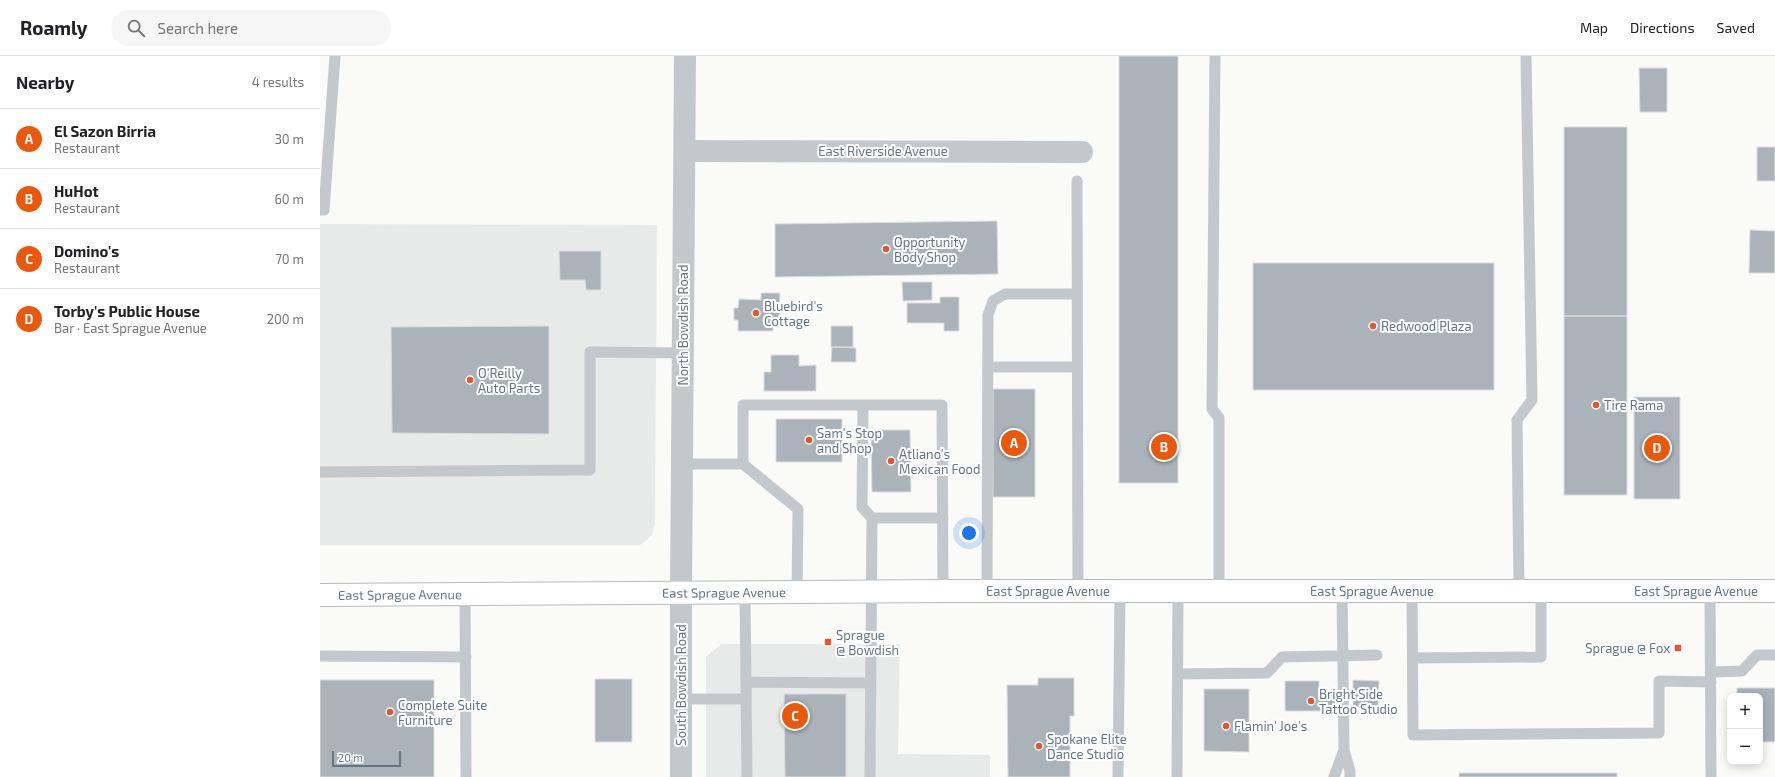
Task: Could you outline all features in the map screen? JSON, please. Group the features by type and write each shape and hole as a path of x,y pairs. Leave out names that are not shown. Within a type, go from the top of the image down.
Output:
{"main road":[{"name":"East Sprague Avenue","path":"320,595 681,594 943,591 1412,592 1775,590"}],"street":[{"name":"North Bowdish Road","path":"681,594 685,56"},
{"name":"East Riverside Avenue","path":"684,151 1082,152"},
{"name":"South Bowdish Road","path":"681,594 681,777"}],"lane":[{"path":"320,210 324,210 335,56"},
{"path":"1215,56 1212,409 1219,418 1219,592"},
{"path":"1520,591 1517,420 1532,400 1526,56"},
{"path":"1077,181 1078,592"},
{"path":"987,591 988,315 993,301 1005,294 1077,294"},
{"path":"320,472 590,470 590,352 683,353"},
{"path":"988,366 1077,367"},
{"path":"743,464 743,405 942,405 943,591"},
{"path":"863,406 862,507 872,518 870,777"},
{"path":"682,464 743,464 798,509 797,592"},
{"path":"872,518 942,518"},
{"path":"1710,590 1711,777"},
{"path":"1413,658 1541,657 1541,591"},
{"path":"1118,777 1120,592"},
{"path":"1177,777 1178,592"},
{"path":"1342,592 1344,750 1350,771 1350,777"},
{"path":"1412,592 1413,735 1659,734 1659,681 1711,677 1742,671 1757,655 1775,655"},
{"path":"745,593 747,777"},
{"path":"465,594 466,777"},
{"path":"1178,674 1267,673 1282,657 1377,655"},
{"path":"320,656 466,657"},
{"path":"746,682 871,683"},
{"path":"681,699 746,699"},
{"path":"1334,777 1344,750"}],"shaded area":[{"path":"320,224 657,225 655,524 652,535 640,545 320,545"},
{"path":"721,644 900,644 898,754 990,755 990,777 706,777 706,657"}],"building":[{"path":"1119,56 1178,56 1178,483 1119,483"},
{"path":"1639,68 1667,68 1667,112 1640,112"},
{"path":"1564,127 1627,127 1627,316 1564,316"},
{"path":"1757,147 1775,147 1775,181 1757,181"},
{"name":"Opportunity Body Shop","path":"997,221 998,274 775,277 775,224"},
{"path":"1750,230 1775,231 1775,273 1749,273"},
{"path":"559,251 601,251 601,290 586,290 585,280 560,280"},
{"name":"Redwood Plaza","path":"1253,263 1494,263 1494,390 1253,390"},
{"path":"902,282 932,282 932,300 903,301"},
{"name":"Bluebird's Cottage","path":"761,293 780,293 779,319 773,318 773,331 738,331 738,320 734,320 734,308 738,308 739,299 761,300"},
{"path":"940,297 959,297 959,331 944,331 944,323 907,323 907,303 940,303"},
{"name":"Tire Rama","path":"1564,316 1627,316 1627,495 1564,495"},
{"name":"O'Reilly Auto Parts","path":"549,326 549,434 392,433 391,327"},
{"path":"831,326 853,326 853,347 831,347"},
{"path":"832,347 856,348 856,362 831,362"},
{"path":"771,355 799,355 799,366 816,365 816,391 764,391 764,372 771,372"},
{"path":"993,389 1035,389 1035,497 993,497"},
{"path":"1634,397 1680,397 1680,499 1634,499"},
{"name":"Sam's Stop and Shop","path":"776,419 842,419 842,462 776,462"},
{"name":"Atliano's Mexican Food","path":"871,430 910,430 911,492 872,492"},
{"name":"Spokane Elite Dance Studio","path":"1038,678 1074,678 1074,716 1070,716 1070,777 1008,777 1007,685 1038,685"},
{"path":"595,679 632,679 632,742 595,742"},
{"path":"320,680 434,680 434,777 320,777"},
{"path":"1353,680 1379,681 1378,707 1353,707"},
{"name":"Bright Side Tattoo Studio","path":"1285,681 1319,681 1319,691 1337,691 1337,711 1285,711"},
{"path":"1737,688 1775,688 1775,742 1763,742 1763,693 1737,693"},
{"name":"Flamin' Joe's","path":"1204,689 1249,689 1249,752 1204,751"},
{"path":"784,694 846,694 846,777 785,777"},
{"path":"1459,773 1617,773 1617,777 1459,777"}],"place":[{"name":"Opportunity Body Shop","path":"886,249"},
{"name":"Bluebird's Cottage","path":"756,313"},
{"name":"Redwood Plaza","path":"1373,326"},
{"name":"O'Reilly Auto Parts","path":"470,380"},
{"name":"Tire Rama","path":"1596,405"},
{"name":"Sam's Stop and Shop","path":"809,440"},
{"name":"El Sazon Birria","path":"1014,443"},
{"name":"HuHot","path":"1164,447"},
{"name":"Torby's Public House","path":"1657,448"},
{"name":"Atliano's Mexican Food","path":"891,461"},
{"name":"Sprague @ Bowdish","path":"828,642"},
{"name":"Sprague @ Fox","path":"1678,648"},
{"name":"Bright Side Tattoo Studio","path":"1311,701"},
{"name":"Complete Suite Furniture","path":"390,712"},
{"name":"Domino's","path":"795,716"},
{"name":"Flamin' Joe's","path":"1226,726"},
{"name":"Spokane Elite Dance Studio","path":"1039,746"}]}
